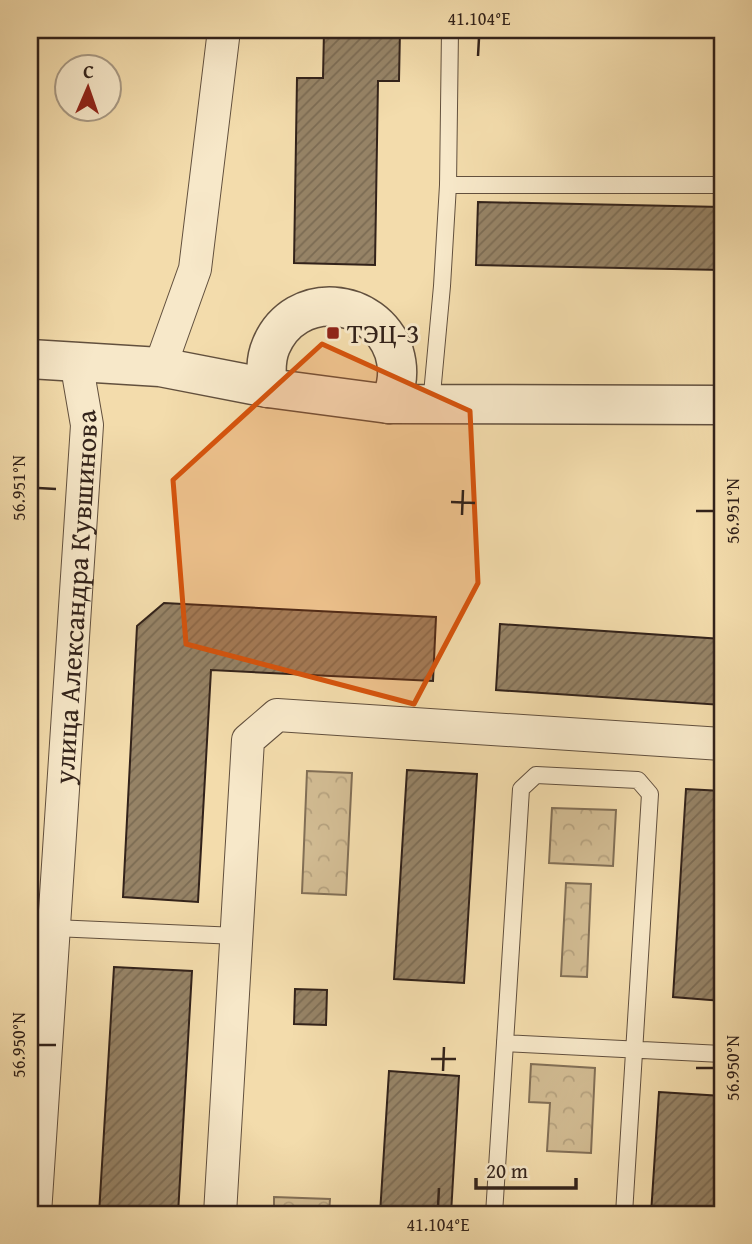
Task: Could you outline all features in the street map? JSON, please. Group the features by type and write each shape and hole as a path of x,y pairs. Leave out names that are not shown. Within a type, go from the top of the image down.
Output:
{"street":[{"path":"160,367 195,269 224,30"},
{"path":"268,388 265,367 270,347 281,329 297,315 317,307 338,306 358,311 376,323 389,339 397,361 397,383 389,404"},
{"path":"30,359 160,367 268,388 389,404 722,405"},
{"name":"улица Александра Кувшинова","path":"35,1214 40,996 54,928 87,425 76,360"},
{"path":"220,1214 248,740 277,715 722,744"}],"lane":[{"path":"431,405 448,185 450,30"},
{"path":"448,185 722,185"},
{"path":"494,1214 521,789 536,775 638,780 650,794 624,1214"},
{"path":"54,928 237,936"},
{"path":"505,1043 722,1055"}],"highlighted area":[{"path":"322,344 470,411 478,583 414,704 186,644 173,480"}],"green space":[{"path":"307,771 352,773 346,895 302,893"},
{"path":"552,808 616,810 613,866 549,863"},
{"path":"566,883 591,884 587,977 561,976"},
{"path":"531,1064 595,1068 591,1153 547,1151 550,1103 529,1102"},
{"path":"274,1197 330,1199 329,1214 274,1214"}],"building":[{"path":"324,30 400,30 399,81 378,81 375,265 294,263 297,78 323,78"},
{"path":"478,202 722,207 722,270 476,265"},
{"path":"164,603 436,617 433,681 211,670 198,902 123,897 137,626"},
{"path":"500,624 722,639 722,705 496,690"},
{"path":"407,770 477,774 464,983 394,979"},
{"path":"686,789 722,791 722,1001 673,997"},
{"path":"114,967 192,971 178,1214 99,1214"},
{"path":"295,989 327,990 326,1025 294,1024"},
{"path":"389,1071 459,1076 451,1214 380,1214"},
{"path":"659,1092 722,1096 722,1214 651,1214"}],"place":[{"name":"ТЭЦ-3","path":"333,333"}]}
